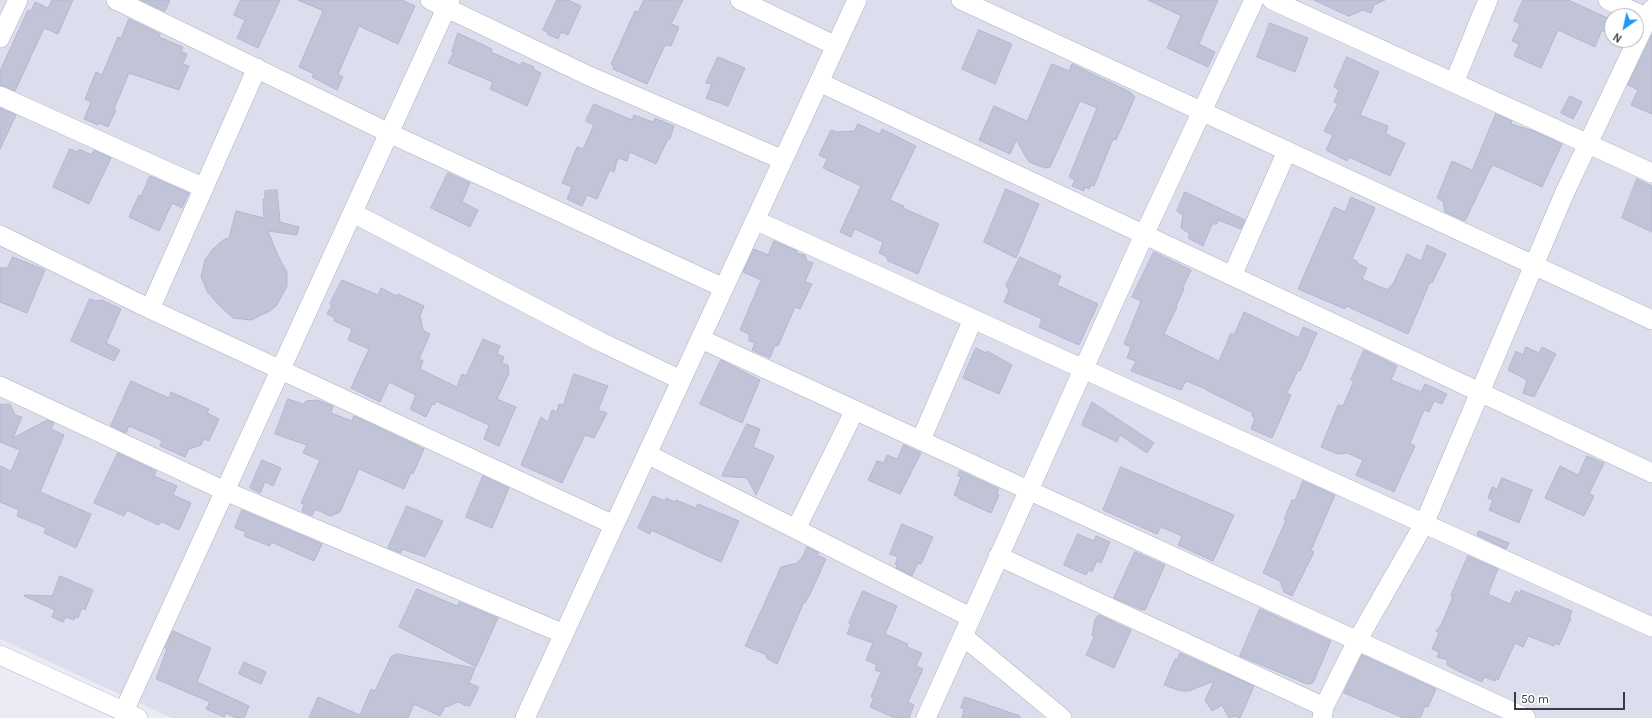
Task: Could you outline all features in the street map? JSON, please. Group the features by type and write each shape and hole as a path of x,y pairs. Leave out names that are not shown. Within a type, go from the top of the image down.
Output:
{"street":[{"path":"0,38 18,0"},
{"path":"116,0 390,133 724,288"},
{"path":"740,0 836,46"},
{"path":"525,718 857,0"},
{"path":"961,0 1652,320"},
{"path":"926,718 964,636 970,617 1144,235 1254,0"},
{"path":"1272,0 1652,173"},
{"path":"1454,83 1488,0"},
{"path":"998,556 1323,713 1357,641 1424,524 1565,192 1651,16 1608,0"},
{"path":"0,655 131,715 225,491 390,133 442,3 589,76 783,160"},
{"path":"150,309 257,68"},
{"path":"819,82 1652,474"},
{"path":"0,96 204,188"},
{"path":"1232,276 1287,151"},
{"path":"353,213 592,337 681,380"},
{"path":"755,220 1652,627"},
{"path":"0,235 150,309 614,525"},
{"path":"921,440 973,319"},
{"path":"700,338 1526,718"},
{"path":"0,386 225,491 564,634"},
{"path":"796,529 855,410"},
{"path":"647,454 970,617"},
{"path":"964,636 1062,718"}],"shaded area":[{"path":"0,0 1652,0 1652,718 172,718 0,639"}],"building":[{"path":"52,0 73,0 58,34 44,28 15,91 0,85 0,71 28,10 31,11 35,2 48,8"},
{"path":"141,0 170,0 165,11"},
{"path":"241,0 280,0 258,48 237,38 245,20 234,15"},
{"path":"298,0 402,0 415,6 398,44 359,26 338,74 343,77 337,90 312,77 314,74 299,67 323,11"},
{"path":"557,0 568,0 581,6 568,35 561,32 558,39 547,34 548,32 543,30"},
{"path":"644,0 683,0 671,24 679,27 671,46 665,45 647,84 613,69 614,66 611,64 635,11 638,12"},
{"path":"1148,0 1218,0 1199,44 1215,52 1208,67 1167,48 1181,16"},
{"path":"1314,0 1385,0 1374,5 1371,13 1363,10 1349,16"},
{"path":"1523,0 1568,0 1604,16 1604,32 1602,30 1595,47 1558,30 1541,68 1514,56 1519,44 1512,41 1520,24 1514,21"},
{"path":"129,19 160,34 159,37 183,47 181,51 187,54 183,64 189,66 179,90 129,73 114,109 116,110 108,127 99,123 98,125 84,119 91,102 85,99 96,72 102,75 118,37 121,38"},
{"path":"1270,23 1308,38 1295,72 1257,57"},
{"path":"979,30 1012,44 995,84 962,69"},
{"path":"458,33 492,49 491,52 520,65 522,62 534,67 534,70 541,73 527,106 490,89 493,82 448,63 454,52 452,52"},
{"path":"1652,35 1652,114 1631,105 1638,90 1628,85"},
{"path":"718,57 745,68 728,106 706,98 712,84 706,83"},
{"path":"1347,57 1379,72 1360,115 1388,126 1386,134 1405,143 1390,176 1349,157 1347,161 1326,150 1333,135 1324,131 1338,104 1334,102 1339,90 1334,87"},
{"path":"1052,64 1069,71 1072,64 1130,92 1135,97 1116,140 1113,139 1094,186 1091,185 1089,189 1085,187 1084,191 1072,186 1075,180 1069,177 1097,108 1080,101 1050,167 1045,168 1029,162 1016,140 1010,154 979,140 994,106 1027,121"},
{"path":"1570,96 1582,102 1573,119 1561,113"},
{"path":"594,104 632,120 634,115 653,122 655,118 674,126 670,139 668,139 656,164 630,152 627,161 618,158 614,172 610,170 597,199 587,195 582,206 567,199 572,187 562,183 577,147 583,149 594,125 586,121"},
{"path":"0,108 16,115 0,149"},
{"path":"1496,114 1512,121 1511,124 1534,131 1562,144 1542,187 1493,165 1465,221 1445,212 1443,201 1437,198 1452,161 1472,170"},
{"path":"858,124 880,134 882,129 916,146 890,200 904,206 903,208 939,224 918,274 888,261 887,257 879,253 883,242 855,229 851,237 840,232 861,186 823,168 827,159 819,155 831,130 837,132 854,131"},
{"path":"70,149 78,152 79,149 92,155 94,150 111,158 89,204 53,187"},
{"path":"448,173 470,183 462,202 478,210 470,227 431,208"},
{"path":"150,176 189,193 182,208 172,203 159,231 129,217"},
{"path":"1637,179 1652,186 1652,232 1622,218"},
{"path":"1006,189 1039,204 1016,258 984,242"},
{"path":"277,190 280,222 299,227 297,235 268,231 279,258 287,272 287,286 277,305 270,311 251,320 233,318 208,293 201,277 205,260 212,250 223,240 229,238 236,211 264,218 263,199 265,199 265,191"},
{"path":"1185,192 1245,220 1241,229 1218,220 1217,224 1212,224 1203,246 1188,238 1190,234 1181,228 1183,215 1177,211"},
{"path":"1351,197 1375,208 1352,259 1367,268 1362,279 1388,290 1391,285 1392,286 1407,254 1421,261 1427,245 1446,254 1432,283 1430,282 1408,334 1346,306 1345,309 1298,289 1334,207 1345,212"},
{"path":"774,241 797,251 796,253 805,255 807,261 813,263 805,282 812,284 800,309 795,307 778,346 775,345 770,358 752,350 755,343 749,341 749,334 740,330 761,280 743,272 754,249 768,255"},
{"path":"1154,252 1191,270 1182,289 1184,289 1176,306 1177,307 1164,334 1219,361 1231,333 1234,335 1244,312 1299,338 1303,327 1317,333 1300,371 1298,370 1287,393 1291,395 1272,438 1251,429 1255,418 1252,416 1253,413 1206,389 1186,381 1181,390 1131,371 1136,361 1127,358 1131,347 1124,344 1141,301 1132,297"},
{"path":"13,257 45,270 27,313 0,302 0,268 7,268"},
{"path":"1020,257 1061,276 1057,285 1098,304 1079,345 1039,327 1042,319 1004,302 1009,290 1006,286"},
{"path":"342,280 378,295 381,288 397,296 398,294 424,306 420,316 423,330 430,334 419,359 423,361 420,369 457,387 462,374 466,376 483,339 500,346 497,354 504,357 502,363 508,365 509,373 497,399 516,407 499,446 484,439 489,425 436,401 434,405 432,404 426,417 410,409 416,395 389,382 380,402 351,388 369,349 348,340 352,329 334,321 335,318 327,314 332,305 330,304"},
{"path":"90,299 95,301 102,300 121,309 106,343 120,350 114,361 71,341"},
{"path":"1526,347 1539,353 1542,347 1556,354 1534,397 1523,393 1527,380 1508,370 1516,351 1523,355"},
{"path":"976,348 986,353 987,351 1012,365 999,394 963,378"},
{"path":"1364,350 1397,366 1391,380 1421,392 1425,384 1447,394 1442,404 1434,401 1429,412 1424,410 1410,443 1415,446 1394,492 1356,475 1363,460 1347,453 1337,454 1321,447 1338,405 1343,406 1354,381 1351,380"},
{"path":"721,360 760,380 742,423 700,404"},
{"path":"574,374 608,386 598,410 607,413 594,438 585,435 562,483 521,465 541,417 548,422 552,410 557,412 559,404 563,405"},
{"path":"131,381 169,398 171,392 209,409 207,413 219,419 209,441 204,439 201,445 189,449 185,457 160,446 162,441 159,439 129,426 126,433 111,426"},
{"path":"288,399 303,404 306,401 317,400 333,406 331,413 352,421 354,416 424,449 413,474 411,473 404,489 359,469 340,512 330,516 315,509 312,516 302,511 304,504 301,503 320,460 303,453 307,445 275,434"},
{"path":"1092,402 1154,443 1147,453 1120,435 1117,442 1082,425"},
{"path":"10,404 15,415 22,417 13,438 47,420 54,423 51,429 64,435 40,492 91,514 76,548 44,533 46,528 17,516 19,510 0,502 0,466 11,471 20,450 0,442 0,405"},
{"path":"747,424 760,429 753,447 774,456 756,495 747,478 722,476"},
{"path":"904,445 921,453 900,494 868,480 877,461 884,463 887,455 897,459"},
{"path":"118,453 156,471 154,476 177,486 173,495 191,503 179,530 162,522 158,525 127,510 124,516 94,503"},
{"path":"1587,456 1604,463 1589,494 1594,496 1584,516 1545,498 1560,466 1578,475"},
{"path":"262,460 281,468 273,486 265,482 260,493 250,488"},
{"path":"1121,467 1234,515 1213,561 1178,545 1182,536 1161,527 1157,534 1103,510"},
{"path":"960,471 999,489 997,494 999,495 991,513 954,495 961,477 958,476"},
{"path":"483,476 509,488 492,528 466,517"},
{"path":"1502,478 1532,490 1519,523 1489,510 1493,500 1488,498 1492,487 1497,489"},
{"path":"1303,481 1335,495 1311,550 1314,552 1292,596 1284,592 1280,581 1263,573 1286,520 1284,519 1292,500 1295,500"},
{"path":"653,496 665,501 666,498 675,502 676,500 696,508 698,504 739,521 721,562 651,530 650,534 638,528"},
{"path":"407,506 443,521 425,557 402,549 401,553 388,548"},
{"path":"242,510 322,544 314,561 271,542 270,546 244,536 246,532 235,528"},
{"path":"902,524 933,537 921,564 918,563 912,576 896,568 897,565 895,564 898,557 890,554"},
{"path":"1479,531 1509,543 1506,549 1477,535"},
{"path":"1078,534 1094,541 1096,536 1110,542 1101,563 1097,561 1092,572 1089,570 1086,575 1064,565"},
{"path":"807,547 819,553 817,555 826,559 810,594 805,603 804,602 777,664 766,658 767,655 745,646 781,567 797,563 802,558"},
{"path":"1135,552 1165,565 1145,610 1114,598"},
{"path":"1468,556 1498,569 1488,594 1510,604 1516,591 1520,593 1521,590 1572,611 1569,618 1571,618 1559,645 1555,643 1554,646 1528,636 1523,647 1515,643 1498,680 1496,678 1495,681 1484,677 1482,682 1454,669 1447,665 1447,660 1437,657 1439,652 1432,649 1439,633 1436,631 1441,625 1453,597 1451,596"},
{"path":"60,576 93,590 85,610 82,608 78,618 75,617 74,620 66,617 63,622 52,617 55,610 24,596 52,596"},
{"path":"417,589 457,606 459,602 498,618 476,667 399,627"},
{"path":"863,591 897,606 885,634 908,644 907,647 922,653 916,666 923,669 908,702 914,705 909,718 895,718 870,707 874,698 871,697 881,672 875,670 877,665 866,660 873,643 847,634 851,624 849,623"},
{"path":"1260,609 1331,641 1313,683 1307,684 1240,656"},
{"path":"1099,615 1131,630 1114,668 1086,655 1094,637 1092,635 1095,620"},
{"path":"173,631 211,648 197,682 249,706 244,718 236,718 226,713 224,717 206,709 210,702 156,679 167,649 165,648"},
{"path":"1180,653 1254,686 1240,718 1235,716 1229,718 1222,705 1212,711 1205,700 1214,681 1189,691 1181,691 1164,685 1175,659 1177,660"},
{"path":"397,654 475,668 469,683 479,687 470,706 459,702 445,707 440,716 414,704 408,718 309,718 318,697 360,715 371,689 375,691 391,657"},
{"path":"1362,655 1436,689 1428,707 1425,706 1420,718 1404,718 1344,693"},
{"path":"244,662 266,672 261,684 239,674"},
{"path":"965,697 1020,716 1020,718 962,718 964,709 961,708"}]}
